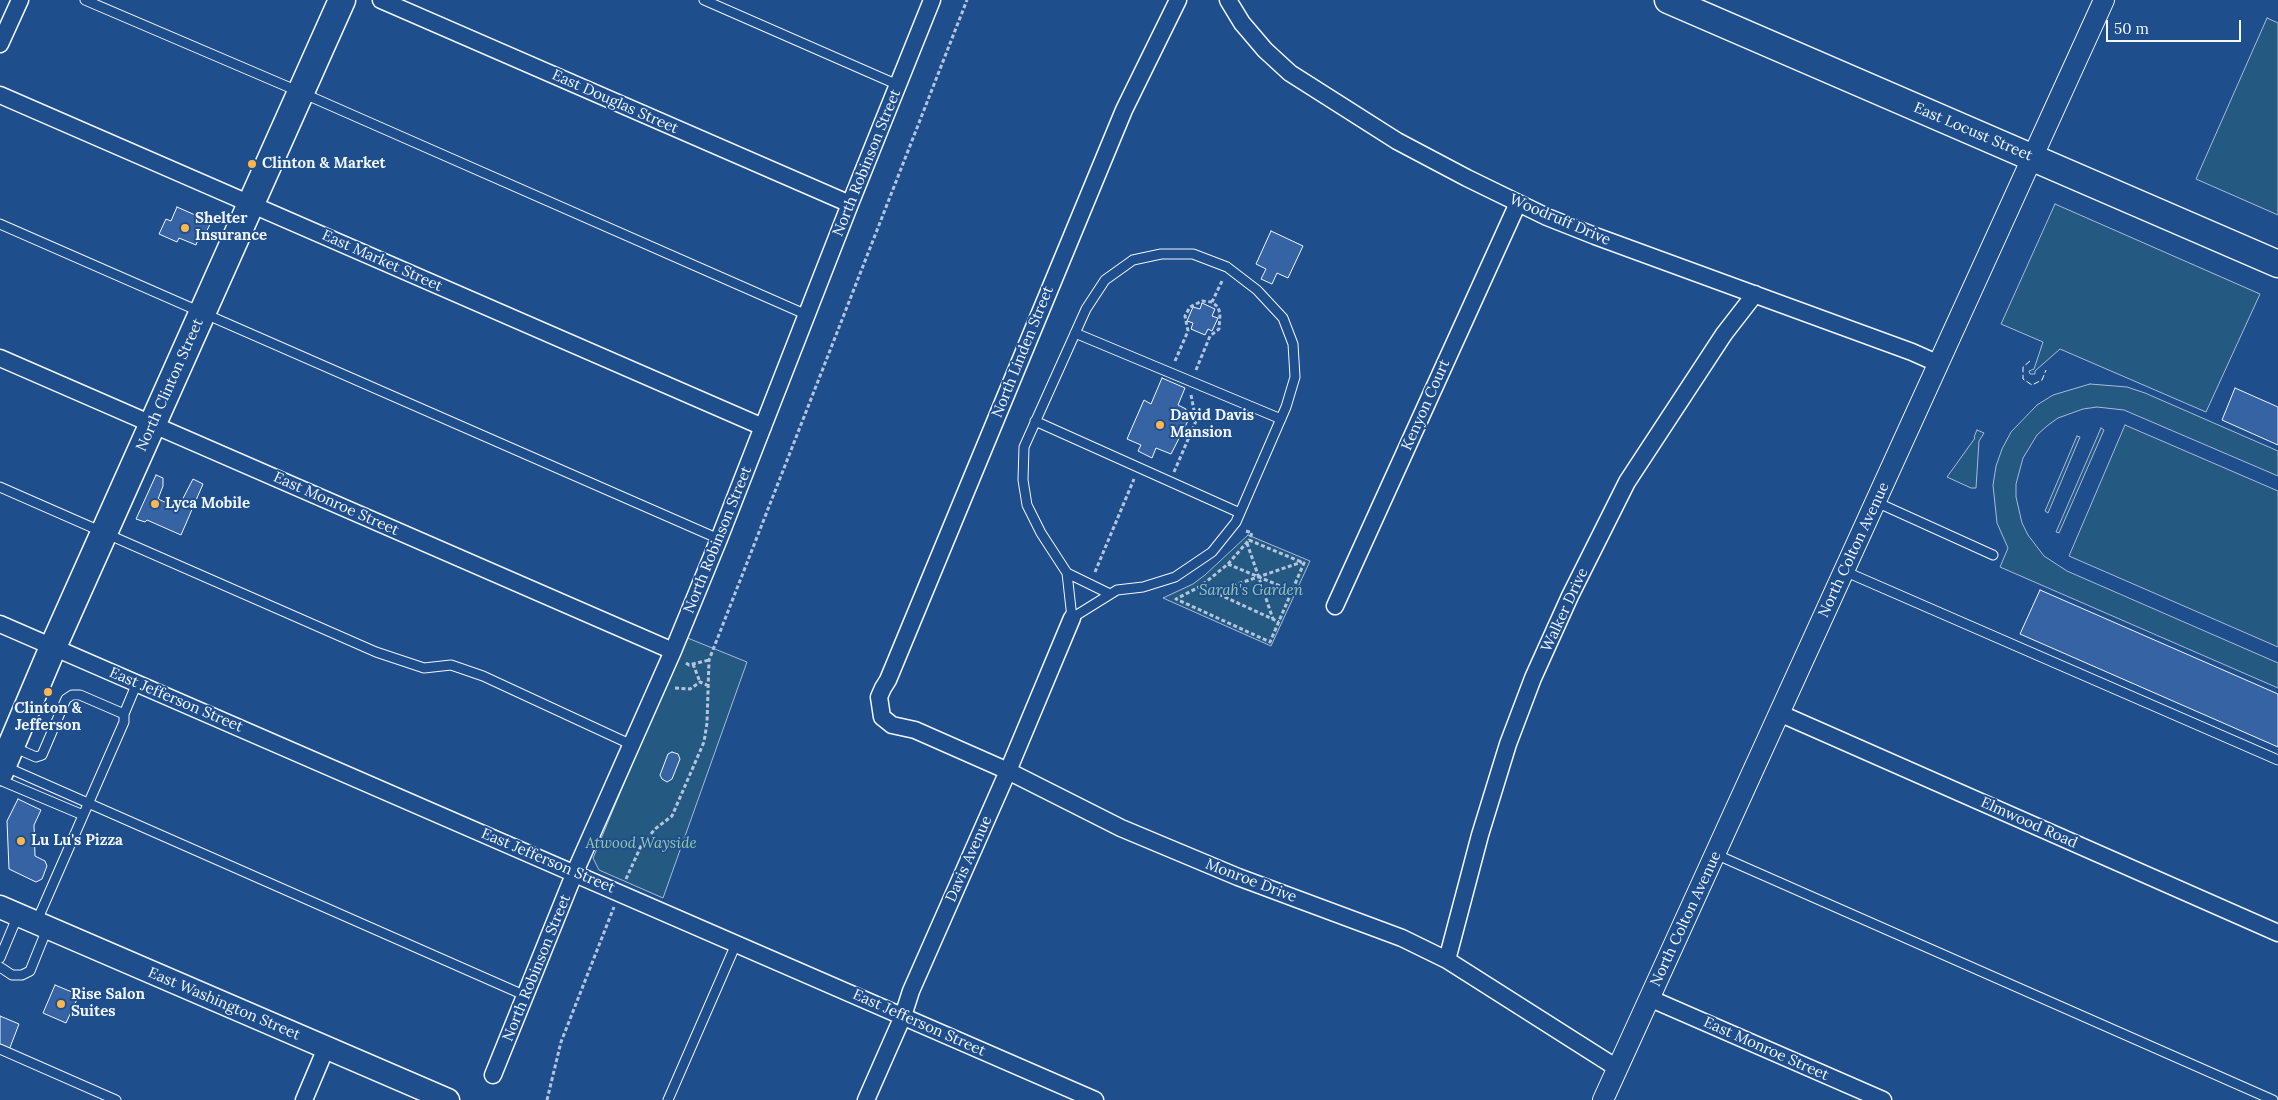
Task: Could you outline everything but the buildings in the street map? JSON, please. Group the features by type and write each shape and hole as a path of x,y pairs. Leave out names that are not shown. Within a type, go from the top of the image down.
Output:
{"main road":[{"name":"North Clinton Street","path":"3,766 105,531 342,0"},
{"name":"East Locust Street","path":"1668,0 2278,264"},
{"name":"East Washington Street","path":"26,918 448,1100"}],"street":[{"path":"0,44 20,0"},
{"name":"North Robinson Street","path":"493,1075 575,872 673,651 932,0"},
{"name":"North Linden Street","path":"880,708 879,697 882,688 888,680 1124,110 1178,0"},
{"name":"Woodruff Drive","path":"1228,0 1242,23 1265,50 1290,73 1397,141 1518,203 1595,236 1912,352 1939,364"},
{"name":"North Colton Avenue","path":"1603,1100 2104,0"},
{"name":"East Douglas Street","path":"386,1 850,204"},
{"name":"East Market Street","path":"0,95 763,427"},
{"name":"Kenyon Court","path":"1334,606 1518,203"},
{"name":"Walker Drive","path":"1447,960 1480,835 1508,744 1533,678 1570,596 1627,482 1724,334 1755,294"},
{"name":"East Monroe Street","path":"0,358 673,651"},
{"name":"Davis Avenue","path":"866,1100 903,1016 910,990 1008,771 1072,618"},
{"name":"East Jefferson Street","path":"0,624 575,872 1095,1100"},
{"name":"Monroe Drive","path":"880,708 882,717 892,725 916,730 1008,771 1121,828 1238,877 1402,938 1447,960 1617,1068"},
{"name":"Elmwood Road","path":"1779,713 2278,933"},
{"name":"East Monroe Street","path":"1649,998 1883,1100"},
{"path":"304,1100 326,1048"}],"lane":[{"path":"85,0 300,92 807,315"},
{"path":"704,0 898,85"},
{"path":"0,224 719,538"},
{"path":"1162,254 1193,254 1228,267 1257,290 1283,318 1293,344 1295,377 1281,419 1236,522 1212,552 1175,577 1110,594 1072,618 1067,573 1041,533 1026,505 1023,480 1024,447 1086,309 1105,280 1133,260 1162,254"},
{"path":"1075,333 1281,419"},
{"path":"1035,420 1240,513"},
{"path":"0,486 376,652 424,668 452,665 483,676 632,744"},
{"path":"1876,502 1993,555"},
{"path":"1844,571 2278,760"},
{"path":"1067,573 1110,594"},
{"path":"0,958 26,918 83,815 124,722 124,714 137,683"},
{"path":"3,766 42,755 66,699 72,695 80,696 124,714"},
{"path":"3,766 526,996"},
{"path":"3,766 83,815"},
{"path":"1715,854 2273,1100"},
{"path":"0,967 12,975 22,975 30,971 26,918"},
{"path":"668,1100 736,944"},
{"path":"0,1050 116,1100"}],"path":[{"path":"547,1100 561,1042 641,846 655,829 672,816 704,742 707,723 707,685 710,660 966,0"},
{"path":"1170,373 1188,331 1185,316 1190,307 1202,301 1212,302"},
{"path":"1090,584 1139,467"},
{"path":"1250,540 1302,562 1304,563 1270,642 1176,600 1200,586 1228,564 1250,540"},
{"path":"1247,543 1273,619"},
{"path":"1214,592 1302,562"},
{"path":"1228,564 1292,591"},
{"path":"1200,586 1279,622"},
{"path":"673,651 679,654 700,682 707,685"},
{"path":"689,666 710,660"},
{"path":"680,682 681,688"},
{"path":"657,687 666,689 694,688 700,682"}],"green space":[{"path":"2267,18 2278,23 2278,215 2196,179"},
{"path":"2055,204 2260,294 2206,412 2060,349 2035,371 2035,374 2030,374 2029,371 2034,369 2043,342 2001,324"},
{"path":"2090,384 2127,387 2145,393 2278,451 2278,476 2124,410 2097,407 2083,409 2058,418 2047,426 2037,435 2023,458 2016,484 2016,497 2022,523 2028,535 2044,556 2067,571 2278,663 2278,688 2000,567 2008,548 1997,523 1993,485 1996,466 2002,449 2011,432 2037,405 2053,395"},
{"path":"2125,425 2278,491 2278,647 2069,556"},
{"path":"2101,428 2104,430 2059,533 2056,532"},
{"path":"1977,430 1984,433 1979,441 1976,488 1971,488 1947,477 1975,438"},
{"path":"2077,436 2080,437 2048,513 2045,511"},
{"name":"Sarah's Garden","path":"1248,535 1310,561 1271,646 1163,598 1193,584"},
{"name":"Atwood Wayside","path":"685,637 747,662 663,898 599,870 593,858"}],"fence":[{"path":"2030,361 2023,367 2023,379 2032,385 2042,380 2046,370"}],"place":[{"name":"Clinton & Market","path":"252,164"},
{"name":"Shelter Insurance","path":"185,228"},
{"name":"David Davis Mansion","path":"1160,425"},
{"name":"Lyca Mobile","path":"155,504"},
{"name":"Clinton & Jefferson","path":"48,692"},
{"name":"Lu Lu's Pizza","path":"21,841"},
{"name":"Rise Salon Suites","path":"61,1004"}]}
